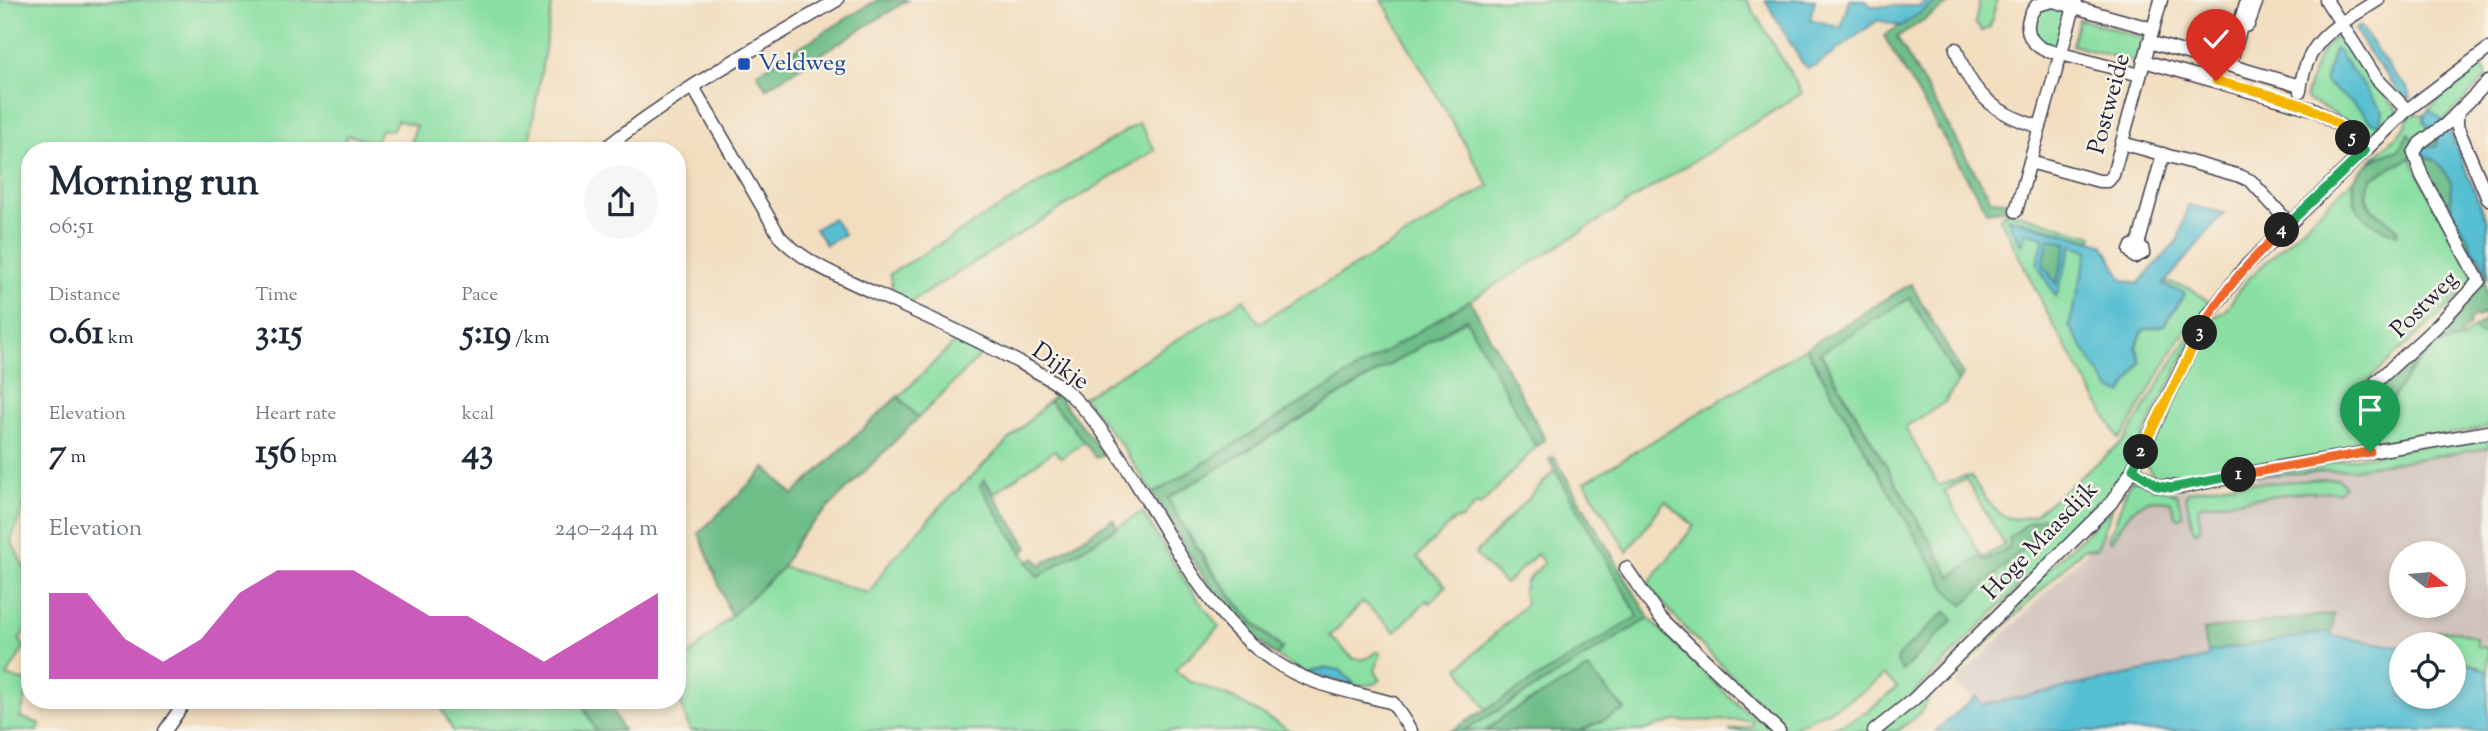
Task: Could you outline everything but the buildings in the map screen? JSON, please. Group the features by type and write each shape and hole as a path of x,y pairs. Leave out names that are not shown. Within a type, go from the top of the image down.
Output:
{"street":[{"path":"614,142 693,87 837,0"},
{"name":"Postweide","path":"2030,162 2099,181 2108,181 2113,175 2161,0"},
{"path":"2236,86 2231,65 2247,0"},
{"path":"2241,27 2248,25 2257,0"},
{"path":"2326,0 2377,79 2407,110"},
{"path":"2303,105 2299,95 2300,86 2311,50 2340,24 2378,0"},
{"path":"2140,75 2043,48 2033,42 2027,30 2028,19 2037,5 2047,1 2075,4 2151,36 2300,86"},
{"path":"2016,211 2075,4"},
{"path":"1956,49 1962,66 1981,95 2003,113 2040,127"},
{"name":"Hoge Maasdijk","path":"1874,731 1914,699 2110,503 2133,469 2216,303 2244,268 2407,110 2485,57"},
{"path":"2144,61 2303,105 2331,118 2365,151"},
{"path":"2216,81 2231,65"},
{"name":"Postweg","path":"2376,382 2437,326 2479,281 2421,176 2414,153 2420,143 2446,124 2488,82"},
{"name":"Dijkje","path":"693,87 780,237 793,251 821,268 993,349 1061,387 1074,398 1124,462 1189,570 1210,599 1243,636 1263,654 1295,673 1393,703 1411,731"},
{"path":"2457,114 2457,126 2488,200"},
{"path":"2122,143 2251,181 2289,223"},
{"path":"2138,245 2163,154"},
{"path":"2133,469 2158,486 2183,487 2269,469 2488,432"},
{"path":"1626,568 1659,615 1779,731"},
{"path":"165,731 180,709"}],"shaded area":[{"path":"2488,444 2488,659 2466,649 2466,632 2389,632 2389,651 1982,705 1955,683 2145,494"}],"green space":[{"path":"0,0 553,0 529,142 411,142 416,126 397,120 392,131 381,129 376,142 347,135 345,142 21,142 21,514 11,540 21,561 21,653 7,676 21,680 22,709 20,717 40,724 38,731 0,731"},
{"path":"877,0 908,0 766,88 757,73"},
{"path":"1382,0 1747,0 1802,93 1533,262 1153,494 1122,446 1083,397 1244,299 1259,323 1489,186"},
{"path":"1938,0 1955,0 1897,37 1991,200 2016,202 2014,208 1987,212 1884,36"},
{"path":"1980,0 1997,0 1990,27 1982,31 1975,23"},
{"path":"2056,5 2070,9 2058,50 2032,37 2036,11"},
{"path":"2079,19 2144,38 2137,63 2072,45"},
{"path":"2336,34 2340,34 2360,66 2398,111 2371,142 2359,137 2331,112 2307,101 2306,95 2317,59"},
{"path":"2478,66 2484,68 2487,76 2442,123 2429,110 2457,81"},
{"path":"2415,114 2424,115 2428,128 2434,129 2417,143 2409,134 2399,150 2370,161 2405,128 2408,118"},
{"path":"1139,123 1155,150 909,303 893,295 890,274"},
{"path":"2409,133 2417,143 2410,158 2373,177 2366,198 2375,211 2395,227 2398,234 2379,227 2363,215 2355,202 2353,182 2367,165 2399,150"},
{"path":"2437,134 2436,147 2425,145 2420,151 2436,161 2451,182 2453,211 2484,277 2487,300 2488,334 2480,335 2473,329 2487,319 2483,314 2477,318 2475,316 2468,321 2470,325 2459,335 2463,339 2438,344 2410,370 2392,399 2367,401 2370,391 2376,389 2440,328 2481,282 2419,162 2417,153 2421,144"},
{"path":"2410,158 2476,281 2364,384 2370,391 2367,400 2392,399 2412,368 2425,354 2439,344 2463,337 2473,329 2480,335 2488,334 2488,427 2186,483 2165,480 2150,471 2143,458 2214,317 2224,312 2247,280 2354,179 2354,196 2363,215 2382,229 2397,228 2371,208 2366,194 2373,177"},
{"path":"2007,211 2093,236 2092,240 2008,217 2022,244 2026,232 2044,237 2056,296 2072,244 2089,250 2069,326 2136,346 2143,330 2164,325 2185,293 2163,286 2165,282 2192,289 2211,304 2202,319 2193,320 2177,343 2119,439 2054,326 2000,218"},
{"path":"2049,238 2068,243 2056,284 2043,264"},
{"path":"1911,284 1963,375 1958,382 1910,298 1820,353 1951,577 1981,556 1986,561 2010,547 2009,538 2027,524 2045,517 2049,525 1963,605 1948,591 1806,348"},
{"path":"1910,298 1958,382 1945,402 1905,427 1938,485 1962,477 1971,477 1995,510 2011,518 2034,515 2125,440 2182,346 2192,332 2197,330 2117,488 1905,702 1867,731 1818,731 1851,720 1888,695 1897,687 1884,675 1850,699 1787,730 1690,634 1647,585 1694,526 1665,501 1627,552 1585,482 1806,348 1925,553 1963,605 2049,525 2044,518 2027,524 2010,547 1986,561 1982,558 2005,545 1966,479 1944,491 1981,556 1951,577 1820,352"},
{"path":"1470,300 1545,439 1536,447 1466,319 1168,498 1218,580 1249,617 1282,649 1276,656 1238,622 1222,602 1192,560 1153,494"},
{"path":"1467,319 1536,447 1480,506 1477,504 1462,519 1454,520 1417,557 1446,586 1430,603 1427,600 1395,632 1363,602 1330,636 1354,659 1365,659 1377,652 1381,654 1375,670 1380,680 1376,684 1356,686 1345,675 1334,670 1306,673 1276,656 1282,648 1233,597 1167,499"},
{"path":"955,342 982,354 918,418 899,397"},
{"path":"1056,394 1104,454 1096,458 1049,401"},
{"path":"898,396 918,418 799,537 782,568 731,616 699,533 766,468 793,495"},
{"path":"1049,401 1084,442 1061,458 1055,450 994,493 985,481 980,486 1038,577 1142,512 1190,589 1219,627 1175,670 1187,680 1232,698 1291,731 690,731 683,709 686,709 686,659 783,567 869,593 889,563 942,505"},
{"path":"2488,434 2488,448 2353,469 2256,476"},
{"path":"1554,457 1649,618 1464,731 1451,731 1638,616 1549,459"},
{"path":"1555,470 1639,616 1486,710 1459,668 1525,605 1523,594 1526,582 1544,563 1537,554 1505,584 1475,554"},
{"path":"2338,478 2345,486 2338,492 2301,492 2200,505 2198,509 2201,529 2195,532 2193,529 2186,497 2188,492 2225,484"},
{"path":"984,480 1028,548 1022,552 980,486"},
{"path":"2139,480 2177,495 2183,516 2175,516 2171,502 2160,500 2141,504 2128,516 2112,542 2109,540 2125,494 2132,481"},
{"path":"2113,507 2097,548 2083,549 1962,668 1940,678 1920,713 1898,731 1880,731"},
{"path":"1113,519 1117,527 1038,577 1027,562 1035,558 1041,565"},
{"path":"1946,611 1953,620 1902,671 1897,662 1898,656"},
{"path":"2334,614 2332,631 2208,652 2203,630"},
{"path":"1649,618 1731,698 1774,731 1729,731 1752,726 1752,720 1674,721 1642,731 1580,731 1625,710 1588,670 1504,716 1486,731 1464,731"},
{"path":"2466,634 2477,639 2477,646 2488,648 2488,672 2466,662"},
{"path":"1588,669 1625,710 1580,731 1486,731 1504,716"},
{"path":"442,709 585,709 596,731 453,731"},
{"path":"585,709 612,709 623,731 596,731"}],"water":[{"path":"1765,0 1815,0 1810,19 1841,28 1849,0 1865,0 1871,6 1919,6 1929,0 1939,0 1901,26 1878,20 1817,65 1808,68 1801,61"},
{"path":"2360,26 2394,75 2408,88 2411,97 2409,99 2404,98 2367,50 2355,29"},
{"path":"2334,49 2383,112 2379,124 2371,122 2361,110 2325,82"},
{"path":"2429,110 2448,128 2488,222 2488,280 2481,257 2472,250 2453,211 2451,182 2434,159 2420,151 2425,145 2436,147 2438,135 2423,120"},
{"path":"2188,205 2224,213 2163,285 2185,293 2164,325 2143,330 2136,346 2141,362 2122,393 2110,390 2069,326 2088,250 2072,245 2056,297 2037,264 2044,237 2026,232 2021,245 2007,218 2103,244 2122,279 2138,284 2178,240","holes":["2049,238 2067,243 2056,284 2043,264"]},
{"path":"833,218 844,234 826,245 815,229"},
{"path":"2332,631 2332,636 2389,645 2389,709 2466,709 2466,662 2488,672 2488,731 1936,731 1976,696 1982,705 2207,658 2208,652"},
{"path":"1327,668 1340,670 1356,686 1306,673"}],"place":[{"name":"Veldweg","path":"744,64"}],"route":[{"path":"2216,81 2316,110 2345,129 2365,151 2244,268 2216,303 2133,469 2158,486 2171,488 2370,452"}]}
